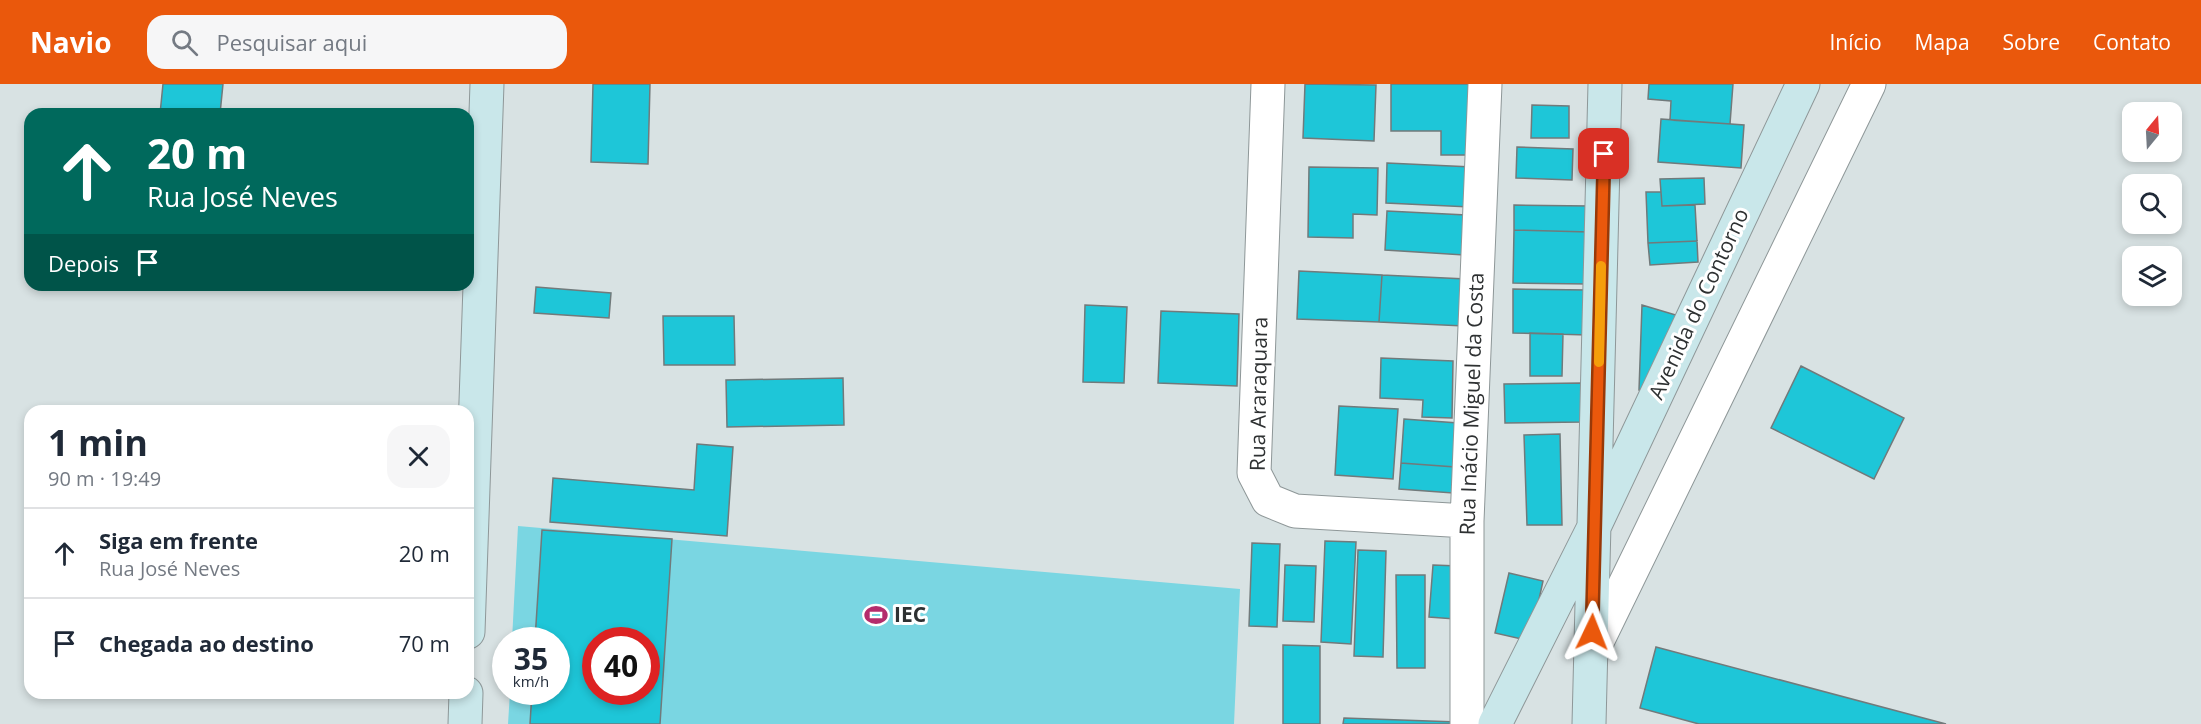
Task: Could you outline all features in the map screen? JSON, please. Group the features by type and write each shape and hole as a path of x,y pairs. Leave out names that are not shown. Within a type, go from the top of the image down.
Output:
{"street":[{"path":"474,459 487,84"},
{"name":"Rua Araraquara","path":"1268,84 1254,473 1268,500 1295,511 1467,521"},
{"name":"Rua Inácio Miguel da Costa","path":"1467,724 1467,521 1485,84"},
{"path":"1596,525 1605,84"},
{"name":"Avenida do Contorno","path":"1496,724 1596,525 1803,84"},
{"path":"1591,654 1869,84"},
{"name":"Avenida do Contorno","path":"1588,724 1596,525"},
{"path":"465,724 466,699"}],"shaded area":[{"name":"IEC","path":"518,526 1240,589 1234,724 508,724 509,705 570,705 570,627 513,627"}],"building":[{"path":"163,84 223,84 221,108 161,108"},
{"path":"593,84 650,84 648,164 591,162"},
{"path":"1305,84 1376,85 1374,141 1303,138"},
{"path":"1391,84 1469,84 1470,155 1441,155 1441,131 1391,131"},
{"path":"1649,84 1733,84 1730,124 1670,120 1671,101 1648,99"},
{"path":"1532,105 1569,106 1569,138 1531,138"},
{"path":"1661,119 1744,125 1741,168 1658,162"},
{"path":"1517,147 1573,149 1572,180 1516,178"},
{"path":"1387,163 1472,167 1470,207 1386,203"},
{"path":"1309,167 1378,168 1377,215 1353,214 1353,238 1308,237"},
{"path":"1704,178 1705,204 1662,206 1660,179"},
{"path":"1646,192 1661,192 1662,206 1695,205 1697,241 1648,243"},
{"path":"1514,205 1590,206 1589,232 1514,230"},
{"path":"1387,211 1466,215 1464,255 1385,250"},
{"path":"1514,230 1589,232 1589,284 1513,283"},
{"path":"1697,241 1698,262 1650,265 1648,243"},
{"path":"1299,271 1382,275 1379,322 1297,319"},
{"path":"1382,275 1466,279 1464,326 1379,322"},
{"path":"536,287 611,293 609,318 534,313"},
{"path":"1513,289 1589,290 1588,335 1513,333"},
{"path":"1085,305 1127,307 1124,383 1083,382"},
{"path":"1642,305 1679,316 1649,389 1639,390"},
{"path":"1161,311 1239,314 1237,386 1158,383"},
{"path":"663,316 734,316 735,365 664,365"},
{"path":"1530,333 1563,334 1562,376 1530,376"},
{"path":"1381,358 1453,361 1452,418 1422,417 1423,400 1380,398"},
{"path":"1801,366 1904,418 1874,479 1771,428"},
{"path":"843,378 844,425 727,427 726,380"},
{"path":"1581,383 1582,422 1505,423 1504,384"},
{"path":"1339,406 1398,409 1393,479 1335,475"},
{"path":"1404,419 1458,423 1455,467 1401,463"},
{"path":"1560,434 1562,525 1527,525 1524,435"},
{"path":"697,444 733,447 727,536 550,522 553,478 694,490"},
{"path":"1401,463 1455,467 1453,493 1399,489"},
{"path":"542,530 672,539 660,724 530,724 531,705 570,705 570,627 536,627"},
{"path":"1325,541 1356,542 1351,644 1321,642"},
{"path":"1252,543 1280,544 1277,627 1249,626"},
{"path":"1358,550 1386,551 1383,657 1354,656"},
{"path":"1285,565 1316,566 1314,622 1283,621"},
{"path":"1433,565 1458,566 1455,619 1429,617"},
{"path":"1509,573 1543,581 1530,641 1495,633"},
{"path":"1396,575 1425,575 1425,668 1397,668"},
{"path":"1283,645 1320,646 1320,724 1283,724"},
{"path":"1656,647 1946,724 1699,724 1640,708"},
{"path":"1344,718 1457,722 1457,724 1343,724"}],"slow traffic":[{"path":"1599,362 1601,266"}],"place":[{"name":"IEC","path":"876,615"}],"route":[{"path":"1592,632 1604,154"}]}
